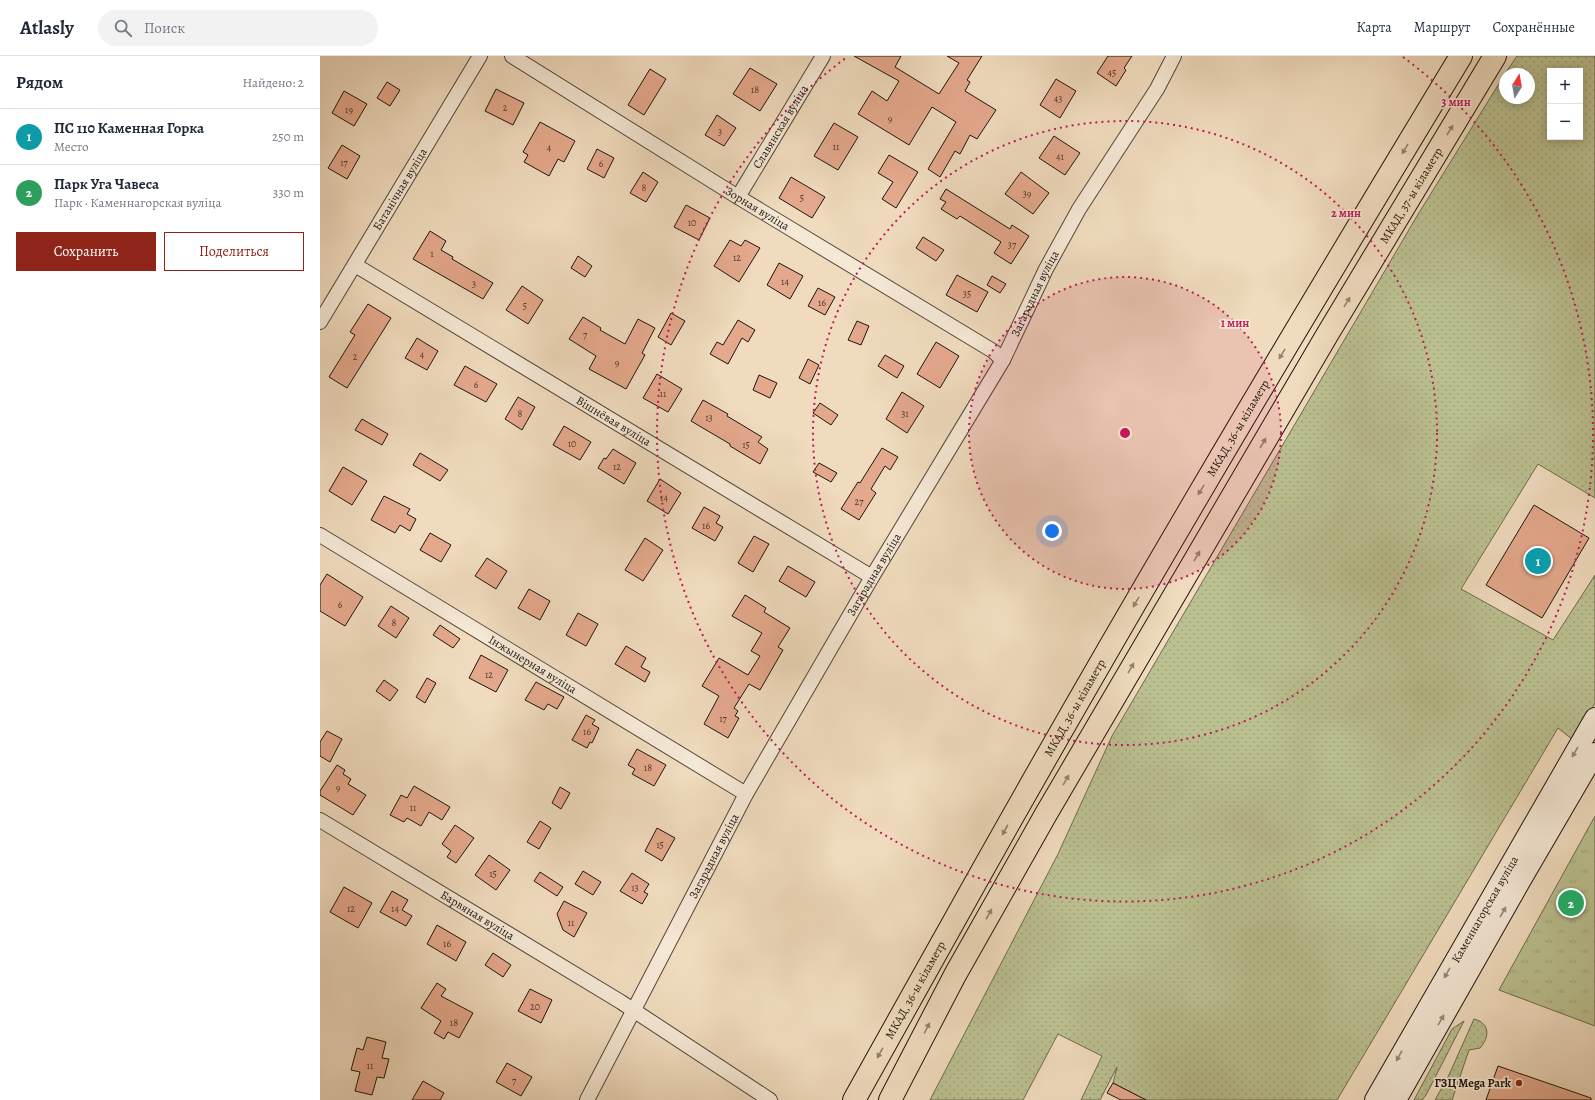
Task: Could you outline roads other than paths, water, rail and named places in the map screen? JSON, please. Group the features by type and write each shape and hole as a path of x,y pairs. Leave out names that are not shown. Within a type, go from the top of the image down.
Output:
{"highway":[{"name":"МКАД, 36-ы кіламетр","path":"846,1100 858,1093 1028,789 1301,320 1461,56"},
{"name":"МКАД, 37-ы кіламетр","path":"890,1100 955,975 1046,814 1327,335 1495,56"}],"main road":[{"name":"Каменнагорская вуліца","path":"1375,1100 1595,718"},
{"name":"Каменнагорская вуліца","path":"1396,1100 1514,892 1595,754"}],"street":[{"name":"Батанічная вуліца","path":"320,322 480,56"},
{"name":"Зорная вуліца","path":"512,56 738,197 993,351 1003,360"},
{"name":"Славянская вуліца","path":"738,197 823,56"},
{"name":"Загарадная вуліца","path":"587,1100 746,794 872,577 1003,360 1046,269 1078,209 1157,89 1174,56"},
{"name":"Вішнёвая вуліца","path":"355,265 872,577"},
{"name":"Інжынерная вуліца","path":"320,535 746,794"},
{"name":"Барвяная вуліца","path":"320,820 634,1010 770,1100"}],"place":[{"name":"ПС 110 Каменная Горка","path":"1538,561"},
{"name":"Парк Уга Чавеса","path":"1571,903"},
{"name":"ГЗЦ Mega Park","path":"1519,1083"}]}
